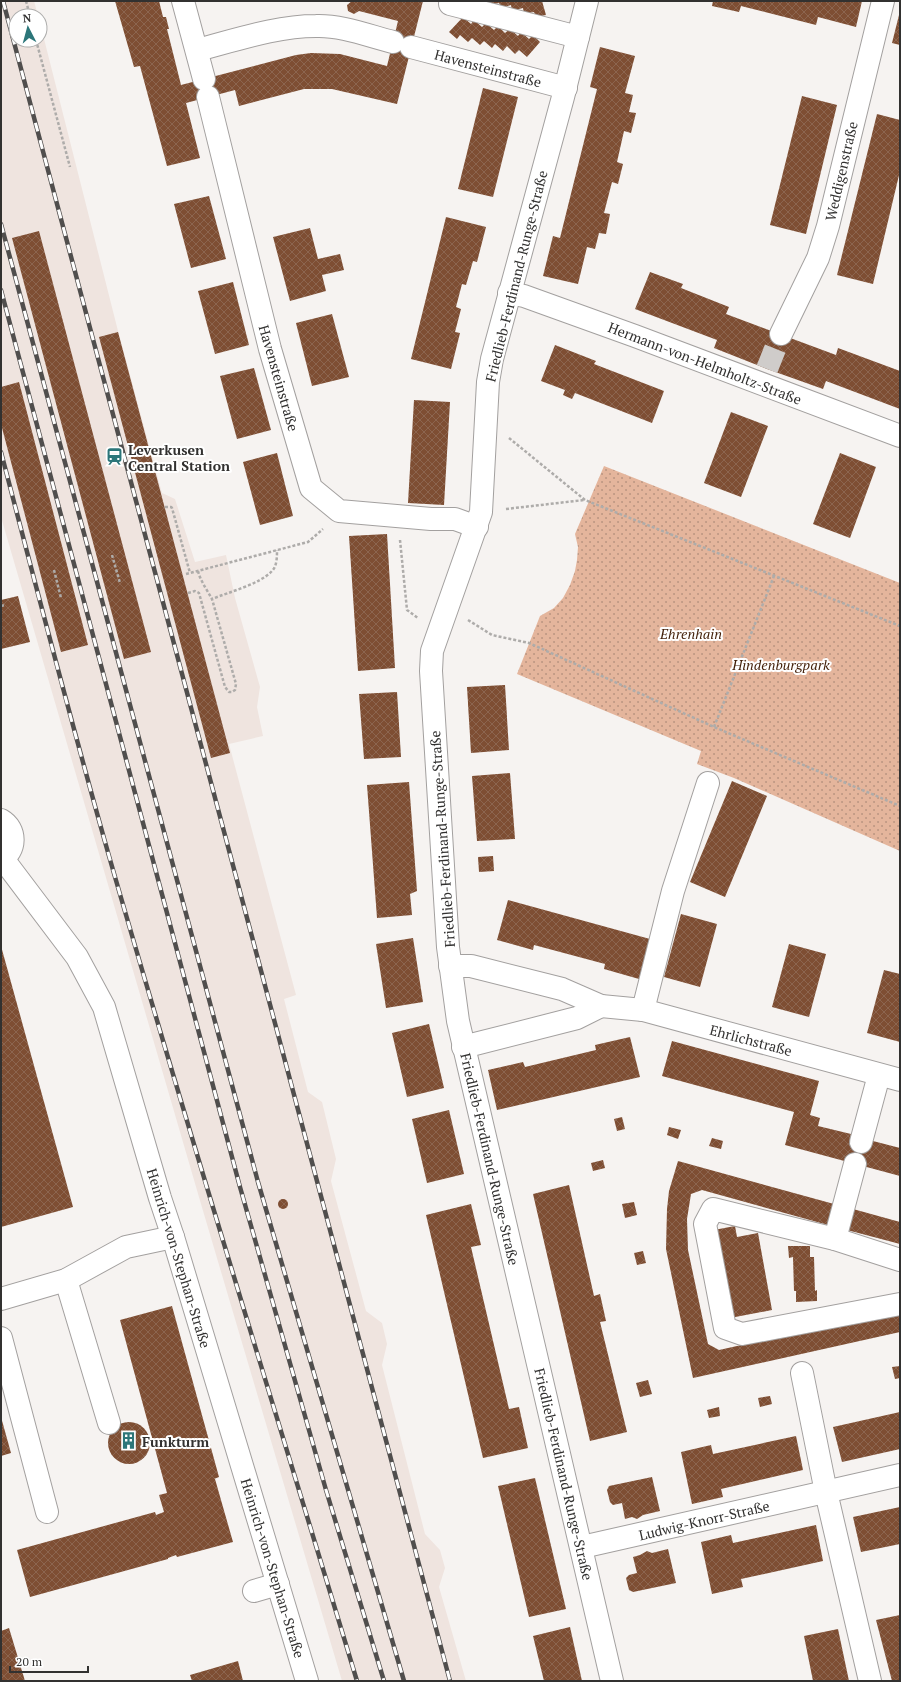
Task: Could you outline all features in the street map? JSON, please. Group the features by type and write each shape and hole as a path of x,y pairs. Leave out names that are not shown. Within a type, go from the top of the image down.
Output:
{"street":[{"name":"Havensteinstraße","path":"183,1 197,50 270,350 311,488 335,520"},
{"name":"Friedlieb-Ferdinand-Runge-Straße","path":"587,1 566,88 509,293 488,382 479,519 468,545 438,632 432,651 431,671 450,966 463,1047 582,1547 612,1681"},
{"name":"Weddigenstraße","path":"781,334 818,258 828,226 883,1"},
{"path":"450,4 578,37"},
{"name":"Havensteinstraße","path":"197,50 282,29 317,26 349,30 566,88"},
{"name":"Hermann-von-Helmholtz-Straße","path":"509,293 524,296 635,336 765,377 900,436"},
{"path":"335,520 479,519"},
{"path":"643,1010 673,891 708,783"},
{"name":"Heinrich-von-Stephan-Straße","path":"1,820 5,822 11,831 13,841 10,852 2,860 77,957 104,1007 160,1198 307,1681"},
{"name":"Ehrlichstraße","path":"450,966 471,966 562,989 601,1006 643,1010 900,1080"},
{"path":"463,1047 577,1018 601,1006"},
{"path":"861,1142 879,1075"},
{"path":"835,1239 855,1164"},
{"path":"900,1260 835,1239 713,1209 705,1224 725,1328 742,1334 900,1304"},
{"path":"1,1299 66,1280 126,1247 173,1237"},
{"path":"66,1280 109,1423"},
{"path":"1,1338 47,1512"},
{"path":"802,1373 826,1492 870,1681"},
{"name":"Ludwig-Knorr-Straße","path":"582,1547 900,1475"},
{"path":"254,1591 278,1584"}],"path":[{"path":"38,48 70,167"},
{"path":"486,423 511,439 585,500 900,626"},
{"path":"479,519 585,500"},
{"path":"165,507 172,507 190,573"},
{"path":"186,574 308,542 335,520"},
{"path":"323,529 335,520"},
{"path":"400,534 407,610 438,632"},
{"path":"212,599 263,579 273,570 277,559 277,550"},
{"path":"112,555 120,583"},
{"path":"54,570 61,598"},
{"path":"188,593 195,591 199,594 225,687 229,692 232,692 235,690 236,684 212,599 207,588 200,580 198,570"},
{"path":"714,728 774,576"},
{"path":"1,606 5,605"},
{"path":"446,612 468,620 492,635 536,646 714,728 900,806"}],"shaded area":[{"path":"1,1 34,1 36,8 8,8 8,48 46,48 118,331 162,493 175,499 195,562 226,555 235,598 260,687 257,707 263,736 229,744 296,995 284,999 308,1092 322,1102 336,1159 331,1181 366,1311 382,1323 387,1344 382,1365 425,1534 440,1550 445,1568 439,1587 466,1681 342,1681 201,1204 1,517"}],"green space":[{"name":"Hindenburgpark","path":"604,466 900,583 900,851 734,778 697,764 701,751 517,674 540,616 554,608 563,598 570,585 577,560 578,547 575,534"}],"building":[{"path":"115,1 159,1 163,17 166,17 169,29 167,29 181,85 296,55 311,53 340,54 387,66 398,21 359,11 354,14 348,11 347,5 352,1 423,1 397,104 332,89 304,89 239,106 235,90 186,103 200,158 167,166 140,66 134,67"},
{"path":"488,1 542,1 546,15 536,17 534,12 524,14 523,8 512,11 511,5 501,8 499,3 489,5"},
{"path":"713,1 862,1 856,27 818,17 816,25 741,6 739,12 712,6"},
{"path":"900,15 900,45 892,43"},
{"path":"463,17 471,24 474,20 482,27 486,23 494,30 498,26 505,33 510,29 518,36 521,32 529,39 533,35 540,42 527,57 519,50 515,54 507,46 503,51 495,44 492,48 484,41 480,45 472,38 468,42 460,35 457,39 449,32"},
{"path":"600,47 635,56 625,93 633,95 629,112 636,113 631,133 624,131 617,162 623,164 618,184 612,182 604,213 610,214 606,234 599,233 595,249 587,247 578,284 543,276 553,236 560,238 597,89 590,87"},
{"path":"483,88 518,97 493,197 458,189"},
{"path":"802,96 837,105 806,234 770,225"},
{"path":"877,114 900,120 900,171 873,284 837,275"},
{"path":"209,196 226,259 191,268 174,204"},
{"path":"446,217 486,227 477,262 473,261 466,285 462,284 456,307 461,309 455,332 460,333 451,369 411,359"},
{"path":"310,228 318,259 340,254 344,270 322,275 326,291 290,301 273,237"},
{"path":"39,231 151,652 124,659 12,238"},
{"path":"650,272 683,284 681,288 729,307 726,314 836,355 838,348 900,371 900,409 826,381 823,389 767,369 714,348 717,340 635,309"},
{"path":"233,282 249,345 215,354 198,291"},
{"path":"332,314 349,377 312,386 296,323"},
{"path":"118,332 230,753 211,758 99,337"},
{"path":"555,345 596,361 594,364 664,391 652,423 575,393 572,399 563,395 565,390 541,381"},
{"path":"254,368 271,430 237,439 220,376"},
{"path":"19,382 88,645 61,652 1,424 1,387"},
{"path":"414,400 450,402 444,505 408,503"},
{"path":"731,412 768,426 741,497 704,483"},
{"path":"277,453 293,516 260,525 243,462"},
{"path":"840,453 876,467 850,538 813,524"},
{"path":"387,534 395,668 358,671 349,536"},
{"path":"18,596 30,642 1,649 1,600"},
{"path":"505,685 509,750 471,753 467,687"},
{"path":"397,692 401,757 364,759 359,694"},
{"path":"510,773 515,839 477,841 472,776"},
{"path":"732,781 767,796 725,897 690,882"},
{"path":"409,782 417,891 410,894 412,915 377,918 367,785"},
{"path":"493,856 494,871 479,872 478,857"},
{"path":"508,900 650,939 639,979 604,969 605,964 534,945 533,950 497,940"},
{"path":"681,914 717,924 700,987 664,977"},
{"path":"413,938 423,1002 386,1008 376,944"},
{"path":"789,944 826,954 809,1017 772,1007"},
{"path":"1,946 73,1207 1,1227"},
{"path":"884,970 900,974 900,1042 867,1033"},
{"path":"429,1024 444,1088 407,1097 392,1033"},
{"path":"630,1037 640,1077 497,1110 488,1070 523,1062 525,1067 596,1050 595,1045"},
{"path":"672,1041 819,1081 810,1115 820,1118 818,1126 851,1134 850,1139 872,1145 873,1141 900,1148 900,1176 785,1145 794,1112 662,1076"},
{"path":"449,1110 464,1174 427,1183 412,1119"},
{"path":"622,1117 625,1129 617,1131 614,1119"},
{"path":"669,1127 681,1130 678,1139 667,1135"},
{"path":"712,1138 723,1141 721,1149 709,1146"},
{"path":"603,1160 605,1168 593,1171 591,1163"},
{"path":"678,1161 834,1204 828,1225 702,1190 691,1194 687,1219 688,1250 708,1344 719,1350 900,1310 900,1332 693,1378 666,1249 669,1191"},
{"path":"569,1185 594,1296 600,1294 606,1321 600,1322 627,1432 590,1441 533,1194"},
{"path":"281,1199 285,1199 288,1204 285,1209 281,1209 278,1206 278,1202"},
{"path":"634,1202 637,1215 625,1218 622,1204"},
{"path":"471,1204 481,1245 471,1247 509,1409 519,1407 528,1448 483,1458 426,1215"},
{"path":"853,1209 900,1222 900,1244 847,1230"},
{"path":"735,1226 737,1237 758,1233 772,1310 730,1318 714,1230"},
{"path":"788,1246 810,1246 810,1257 814,1257 815,1291 817,1290 817,1301 796,1302 796,1291 794,1291 793,1257 789,1258"},
{"path":"643,1251 646,1263 637,1265 634,1253"},
{"path":"172,1306 219,1477 214,1479 233,1542 177,1557 176,1555 168,1559 30,1597 17,1550 155,1512 156,1515 164,1512 159,1495 167,1493 120,1320"},
{"path":"900,1366 900,1378 895,1379 892,1367"},
{"path":"648,1380 652,1394 640,1397 636,1383"},
{"path":"770,1396 772,1404 760,1407 758,1398"},
{"path":"719,1407 720,1416 709,1418 707,1410"},
{"path":"900,1412 900,1449 842,1462 833,1427"},
{"path":"1,1417 11,1453 1,1456"},
{"name":"Funkturm","path":"125,1422 133,1422 141,1425 147,1431 150,1443 147,1455 141,1461 133,1464 125,1464 117,1461 111,1455 108,1447 108,1439 111,1431 117,1425"},
{"path":"796,1436 803,1470 721,1489 723,1497 692,1504 681,1452 711,1445 713,1454"},
{"path":"652,1477 660,1511 643,1515 637,1519 632,1517 625,1519 622,1503 613,1505 610,1502 607,1490 609,1486"},
{"path":"535,1478 566,1609 529,1617 498,1486"},
{"path":"900,1507 900,1544 861,1552 853,1517"},
{"path":"816,1525 823,1561 741,1579 743,1587 712,1594 701,1542 731,1535 733,1543"},
{"path":"668,1549 676,1583 633,1592 629,1590 626,1578 629,1575 637,1573 633,1557 647,1551 652,1553"},
{"path":"900,1615 900,1681 892,1681 876,1620"},
{"path":"570,1627 582,1681 544,1681 533,1636"},
{"path":"9,1628 25,1681 1,1681 1,1631"},
{"path":"838,1629 849,1681 813,1681 804,1636"},
{"path":"238,1661 243,1681 192,1681 190,1675"}],"tunnel":[{"path":"767,369 781,334"}],"railway":[{"path":"3,1 450,1681"},
{"path":"1,224 258,1182 404,1681"},
{"path":"1,290 240,1187 326,1490 384,1681"},
{"path":"1,452 109,856 200,1166 357,1681"}],"place":[{"name":"Leverkusen Central Station","path":"115,457"},
{"name":"Funkturm","path":"129,1441"}],"park label":[{"name":"Ehrenhain","path":"691,633"}]}
